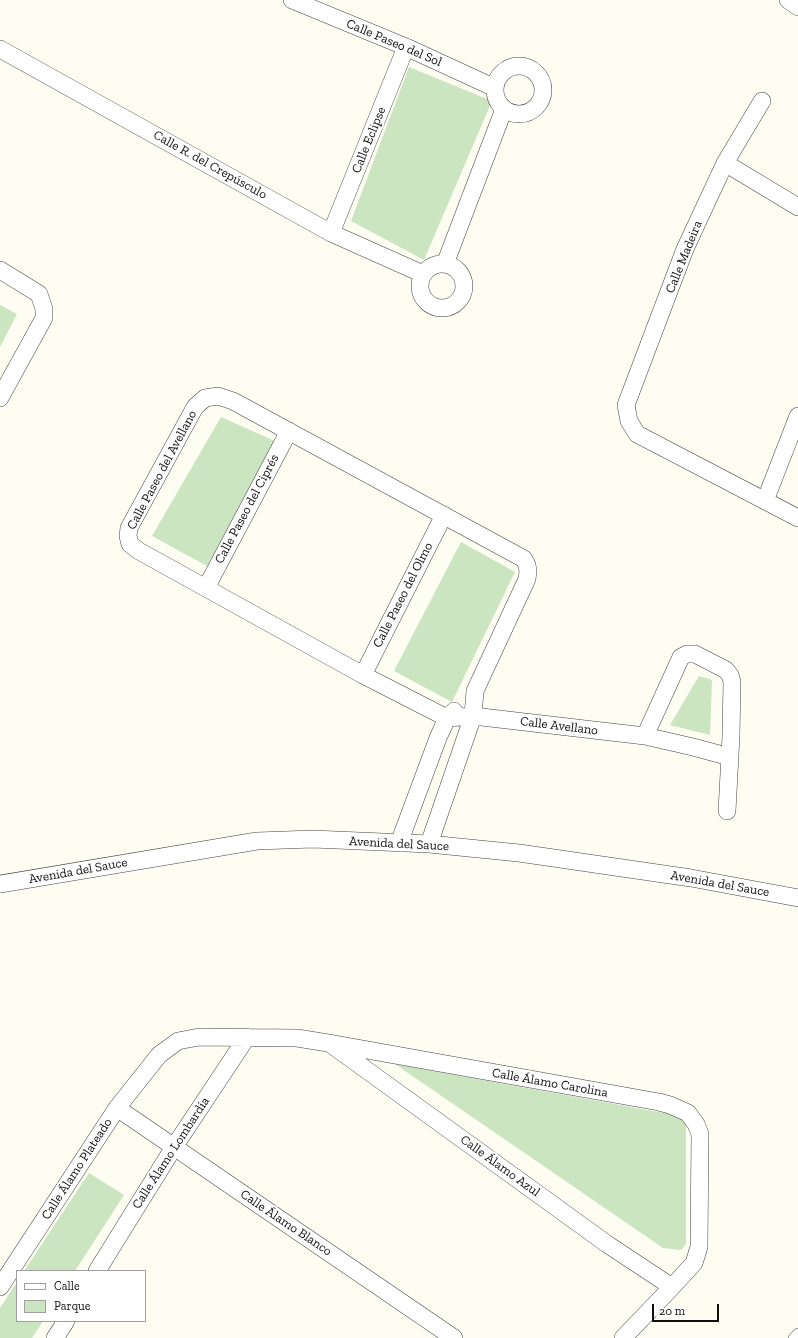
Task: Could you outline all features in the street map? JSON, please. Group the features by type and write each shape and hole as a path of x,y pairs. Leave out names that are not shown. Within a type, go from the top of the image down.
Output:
{"street":[{"name":"Calle Paseo del Sol","path":"292,0 406,47 495,88"},
{"path":"788,0 798,7"},
{"name":"Calle Eclipse","path":"331,233 406,47"},
{"name":"Calle R. del Crepúsculo","path":"0,49 331,233 423,274"},
{"path":"515,66 530,69 540,80 542,96 539,103 527,112 519,114 504,109 496,96 495,88 497,80 501,74 515,66"},
{"name":"Calle Madeira","path":"762,101 725,163 685,249 626,405 629,421 637,434 765,501"},
{"path":"445,264 504,109"},
{"path":"725,163 798,207"},
{"path":"445,264 455,268 460,274 464,288 458,302 452,306 444,308 430,306 421,295 419,288 420,280 423,274 434,266 445,264"},
{"path":"0,270 39,294 44,309 44,318 0,398"},
{"name":"Calle Paseo del Avellano","path":"399,843 438,738 447,718 474,691 526,579 528,565 524,559 233,401 218,396 205,398 195,407 129,528 128,536 130,544 139,551 363,675 447,718"},
{"path":"798,416 765,501 798,518"},
{"name":"Calle Paseo del Ciprés","path":"206,588 289,431"},
{"name":"Calle Paseo del Olmo","path":"363,675 444,515"},
{"path":"645,736 681,657 687,654 695,654 726,670 730,675 732,690 727,811"},
{"name":"Calle Paseo del Avellano","path":"429,844 473,716 474,691"},
{"path":"447,718 473,716"},
{"name":"Calle Avellano","path":"473,716 645,736 730,757"},
{"name":"Avenida del Sauce","path":"0,884 257,841 313,839 429,844 519,853 691,878 798,898"},
{"name":"Calle Álamo Carolina","path":"159,1055 178,1041 199,1037 297,1038 659,1102 688,1113 696,1124 700,1134 698,1247 694,1263 672,1288 623,1338"},
{"name":"Calle Álamo Lombardía","path":"98,1270 174,1147 247,1037"},
{"name":"Calle Álamo Azul","path":"328,1043 607,1244 672,1288"},
{"name":"Calle Álamo Plateado","path":"0,1287 117,1108 159,1055"},
{"name":"Calle Álamo Blanco","path":"117,1108 454,1338"},
{"path":"55,1338 65,1322"}],"lane":[{"path":"793,1338 798,1333"}],"green space":[{"path":"409,67 492,101 424,260 351,221"},
{"path":"0,305 17,314 0,347"},
{"path":"221,417 277,442 207,566 152,536"},
{"path":"461,542 515,572 452,702 394,671"},
{"path":"699,676 712,680 710,735 670,725"},
{"path":"395,1064 686,1117 686,1244 681,1250 663,1248"},
{"path":"89,1173 124,1195 76,1270 25,1270"},
{"path":"16,1284 16,1322 42,1322 32,1338 0,1338 0,1308"}]}
